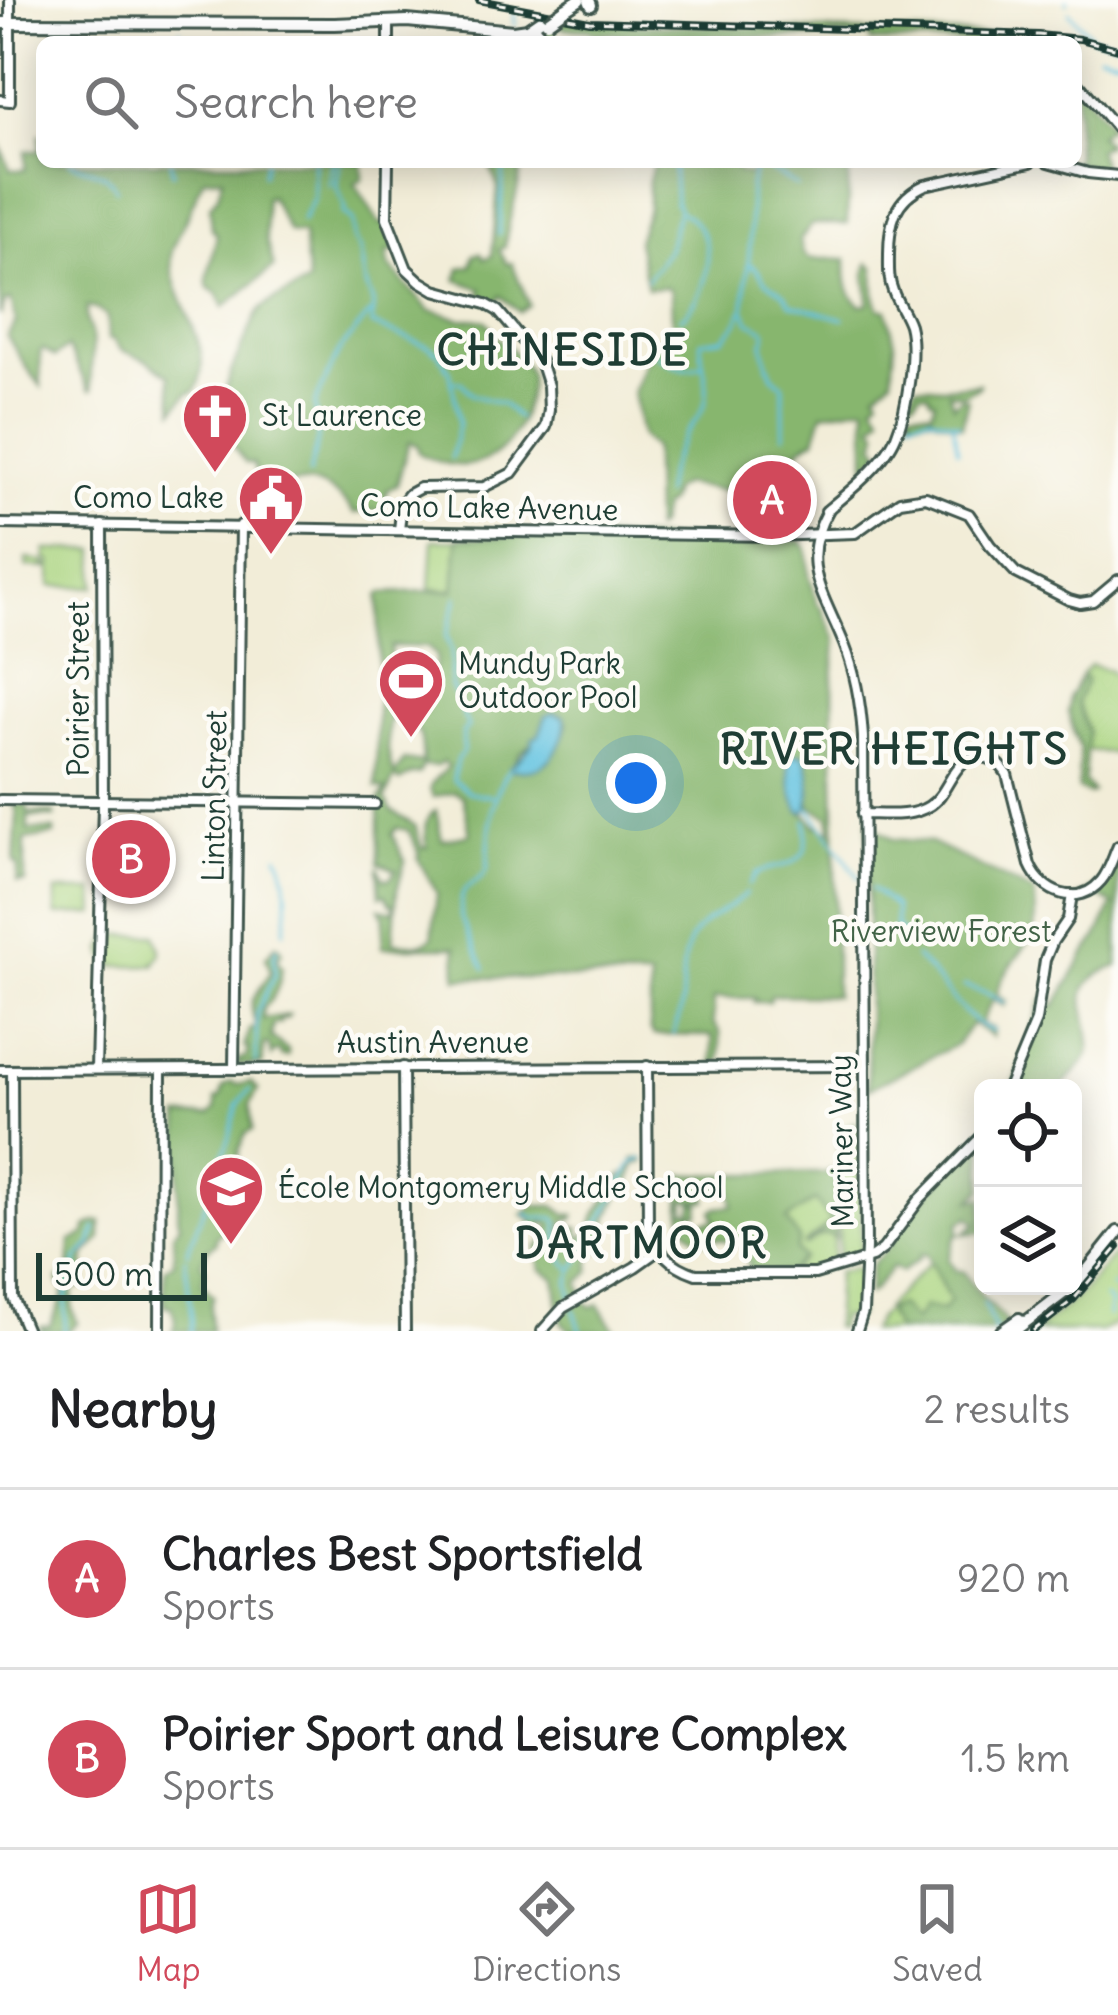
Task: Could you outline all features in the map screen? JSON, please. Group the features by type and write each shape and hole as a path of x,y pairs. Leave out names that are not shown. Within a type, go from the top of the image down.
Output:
{"main road":[{"path":"5,23 427,21 510,31 538,25 575,4"},
{"path":"1014,1331 1073,1286 1118,1232"},
{"path":"1082,1272 1100,1255"},
{"path":"1002,1331 1053,1295"}],"street":[{"path":"4,100 5,23 10,0"},
{"path":"388,22 388,36"},
{"path":"538,25 546,36"},
{"path":"1082,87 1118,130"},
{"path":"388,168 386,216 406,267 439,291 502,315 543,367 549,410 543,431 512,473 486,486 416,490 401,505 399,528"},
{"path":"813,531 887,452 907,397 909,327 889,271 889,229 895,210 921,187 1005,168"},
{"path":"1072,168 1118,174"},
{"name":"Como Lake Avenue","path":"0,524 857,532 898,502 926,496 968,513 1016,574 1069,600 1095,600 1118,580"},
{"name":"Poirier Street","path":"96,1069 103,801 102,524"},
{"name":"Linton Street","path":"234,1069 241,526"},
{"name":"Mariner Way","path":"813,531 815,588 858,697"},
{"name":"Mariner Way","path":"813,531 817,581 854,674 862,726 863,1311 858,1329"},
{"path":"863,814 922,810 938,800 964,761 977,757 994,760 1008,777 1034,875 1048,889 1072,895 1086,892 1098,884 1118,846"},
{"path":"0,800 375,804"},
{"path":"1012,1079 1037,1017 1044,965 1068,919 1072,895"},
{"path":"647,1066 650,1234 658,1250 680,1268 704,1275 815,1274 861,1263 878,1253 920,1199 974,1144"},
{"name":"Mariner Way","path":"861,1066 866,1248 861,1263"},
{"name":"Austin Avenue","path":"0,1070 861,1066"},
{"path":"403,1067 405,1331"},
{"path":"12,1070 13,1298 27,1331"},
{"path":"160,1331 161,1070"},
{"path":"866,1248 878,1253"},
{"path":"542,1331 566,1306 658,1250"}],"green space":[{"path":"557,18 643,25 1022,36 595,33 558,23 553,36 547,36 545,28"},
{"path":"1082,90 1110,125 1099,135 1107,144 1097,149 1104,170 1082,165"},
{"path":"0,144 10,170 25,170 26,151 36,151 36,168 362,168 363,179 355,184 379,223 387,225 398,249 387,253 389,266 430,311 486,321 527,369 530,382 519,424 499,451 471,464 438,461 419,453 417,445 409,442 397,485 387,490 382,510 354,513 326,488 269,481 256,474 253,463 246,463 227,433 224,402 238,355 259,312 308,283 303,234 289,232 270,196 265,198 266,240 274,267 224,307 207,280 217,235 210,206 223,177 204,178 171,255 201,358 195,391 174,410 169,375 121,350 108,339 107,316 87,307 93,343 92,390 68,347 55,357 43,349 40,352 41,386 7,336 16,322 11,300 5,302 0,316"},
{"path":"491,168 520,168 505,247 499,250 507,264 512,263 529,305 519,312 501,296 494,304 480,299 482,289 457,280 460,268 471,266 474,255 492,256 498,188"},
{"path":"652,168 735,168 749,175 754,168 849,168 847,224 812,224 800,240 810,259 846,259 849,290 861,305 868,304 869,263 874,267 875,296 879,308 887,310 895,343 892,378 874,402 882,415 874,424 879,432 875,444 881,451 866,469 866,405 823,413 815,439 802,446 795,458 790,486 787,478 770,472 759,474 757,483 736,484 725,491 683,484 672,490 654,529 653,448 641,436 633,392 654,340 673,338 671,291 647,288 637,241 648,208"},
{"path":"979,384 963,395 949,392 953,405 968,399 962,426 931,413 931,417 907,419 912,416 907,409 933,408 935,400 929,393 921,392 910,400 916,385"},
{"path":"785,478 785,521 760,521 760,479"},
{"path":"458,538 801,541 807,549 817,603 836,640 835,827 829,816 810,806 808,763 797,754 789,760 789,767 801,812 816,826 835,831 835,996 778,995 770,996 769,1002 714,998 720,1061 713,1063 712,1036 654,1035 650,978 457,978 456,947 382,947 380,908 393,911 395,905 385,894 380,896 378,867 384,879 396,870 379,863 379,801 385,789 376,787 379,596 454,590","holes":["391,646 427,647 436,655 426,689 426,711 407,713 421,739 423,763 404,760 395,775 388,744 393,714","562,715 567,722 555,753 538,768 510,770 539,735 546,716","443,762 448,767 432,784 433,797 454,792 463,797 470,834 442,840 436,811 426,822 427,847 422,848 415,826 391,810 385,799 394,778 400,781 419,774 423,766","397,828 408,830 437,893 432,938 421,944 393,942 397,890 405,861 392,834"]},
{"path":"433,540 458,540 455,590 430,589"},
{"path":"46,550 96,550 95,587 51,586 51,568 27,567 27,559 51,565"},
{"path":"1090,665 1108,670 1118,680 1118,754 1080,749 1075,737 1072,695"},
{"path":"1082,676 1087,680 1077,702 1088,733 1084,782 1090,794 1078,789 1080,749 1068,712 1070,696"},
{"path":"14,804 27,805 28,813 54,813 55,817 28,817 28,830 54,830 54,835 25,840 25,882 17,882 18,865 14,863"},
{"name":"Riverview Forest","path":"868,822 893,839 929,842 1034,893 1036,918 1029,941 999,986 997,995 1006,1001 1004,1006 992,1000 982,1021 993,1029 992,1037 972,1023 957,1044 868,1089"},
{"path":"1118,854 1118,966 1090,981 1085,990 1089,1053 1069,1079 1015,1079 1042,1000 1046,996 1055,1007 1113,905 1097,895 1076,907 1075,899 1102,882"},
{"path":"56,891 94,891 95,914 56,915"},
{"path":"110,935 156,935 161,950 153,964 157,965 109,966 113,964 103,950"},
{"path":"276,945 282,953 278,956 281,973 275,994 263,1007 263,1019 289,1015 273,1024 271,1037 288,1050 288,1056 275,1051 271,1056 269,1045 264,1044 262,1065 238,1065 238,1059 247,1058 244,1047 250,1029 256,1028 252,1002 271,972 266,957"},
{"path":"250,1082 258,1090 250,1105 252,1131 246,1133 239,1150 236,1169 244,1174 243,1181 231,1179 224,1230 201,1263 205,1270 202,1284 213,1296 211,1331 172,1331 175,1316 171,1306 164,1306 165,1269 174,1262 173,1233 180,1225 180,1116 210,1115 223,1087"},
{"path":"857,1123 861,1253 839,1265 839,1132"},
{"path":"974,1147 974,1221 969,1217 959,1223 948,1259 956,1271 963,1271 974,1286 974,1295 980,1295 1008,1323 997,1331 896,1331 887,1310 899,1305 914,1321 924,1307 943,1311 950,1301 926,1254 901,1272 892,1267 868,1294 871,1265 917,1205"},
{"path":"635,1159 644,1162 636,1164 626,1191 619,1194 604,1242 590,1257 590,1272 579,1283 583,1293 559,1307 555,1278 541,1269 537,1248 548,1237 550,1226 544,1222 540,1229 532,1229 533,1221 523,1215 534,1206 554,1206 575,1215 563,1223 563,1239 572,1241 572,1226 579,1228 582,1238"},
{"path":"835,1169 835,1238 823,1235 805,1246 831,1223 815,1200 786,1220 799,1239 796,1251 803,1258 789,1272 750,1272 745,1245 696,1238 684,1223 682,1209 691,1212 694,1203 700,1205 698,1213 691,1215 694,1223 716,1220 712,1211 733,1206 731,1189 708,1187 707,1201 689,1199 681,1206 682,1175 825,1173"},
{"path":"835,1188 833,1266 813,1271 748,1271 748,1225"},
{"path":"101,1222 101,1239 85,1255 83,1287 72,1288 77,1323 68,1331 41,1331 50,1326 62,1298 64,1287 59,1279 69,1273 71,1241"},
{"path":"1118,1250 1118,1323 1100,1331 1036,1331 1082,1295"},
{"path":"930,1262 950,1301 943,1311 914,1322 887,1311 896,1331 870,1331 886,1307"},
{"path":"856,1268 858,1316 840,1317 839,1328 834,1327 837,1273"},
{"path":"582,1300 592,1307 598,1304 616,1331 571,1331 562,1323 561,1314"}],"water":[{"path":"546,716 565,717 555,752 536,768 510,770 539,735"},
{"path":"802,754 810,783 805,812 795,799 789,766 793,755"}],"waterway":[{"path":"1069,12 1092,37 1118,42"},
{"path":"514,14 515,25"},
{"path":"180,30 180,36"},
{"path":"1099,54 1118,58"},
{"path":"87,168 101,173 116,189"},
{"path":"172,168 173,173"},
{"path":"263,174 264,168"},
{"path":"302,221 314,198 314,168"},
{"path":"329,186 332,168"},
{"path":"339,168 336,185 360,250 373,303 372,325 428,346 450,372 459,422 451,458"},
{"path":"499,235 504,168"},
{"path":"673,168 675,202 701,232 707,262 700,293 681,318"},
{"path":"664,495 675,454 706,400 701,341 724,338 744,308 753,168"},
{"path":"768,168 797,186"},
{"path":"647,279 668,249 678,211"},
{"path":"748,264 791,304 844,319"},
{"path":"309,475 318,438 315,404 339,351 373,310"},
{"path":"746,312 749,321 765,330 768,366 783,384 784,436"},
{"path":"656,354 684,368 703,364"},
{"path":"455,381 472,395 502,404 518,418"},
{"path":"910,419 931,416"},
{"path":"933,417 959,424"},
{"path":"953,426 958,450"},
{"path":"457,597 446,636 451,685 468,727 453,780 469,792 495,797"},
{"path":"461,918 464,891 487,870 494,804 509,769"},
{"path":"809,808 859,878"},
{"path":"773,868 803,853 806,820"},
{"path":"278,855 287,892 284,931"},
{"path":"749,885 756,874 771,868"},
{"path":"872,889 895,907 896,927 904,933 907,945"},
{"path":"673,1035 683,965 693,936 746,893"},
{"path":"462,920 485,969"},
{"path":"256,1063 257,1011 275,975 277,948"},
{"path":"915,957 962,1010 993,1031"},
{"path":"964,986 1005,1003"},
{"path":"187,1253 238,1104 250,1090"},
{"path":"572,1298 573,1271 634,1162 643,1159"},
{"path":"526,1214 557,1221 561,1253 572,1269"},
{"path":"64,1331 67,1293 77,1259 91,1245 96,1228"},
{"path":"185,1258 191,1331"},
{"path":"1111,1287 1118,1288"},
{"path":"1105,1298 1110,1303 1108,1316"},
{"path":"984,1304 995,1331"},
{"path":"574,1310 581,1331"}],"railway":[{"path":"479,0 589,21 1048,36"},
{"path":"1082,40 1118,49"},
{"path":"1033,1331 1074,1299 1118,1247"}],"place":[{"name":"St Laurence","path":"215,475"},
{"name":"Charles Best Sportsfield","path":"772,500"},
{"name":"Como Lake","path":"271,557"},
{"name":"Mundy Park Outdoor Pool","path":"411,740"},
{"name":"Poirier Sport and Leisure Complex","path":"131,859"},
{"name":"École Montgomery Middle School","path":"231,1247"}],"district":[{"name":"CHINESIDE","path":"563,350"},
{"name":"RIVER HEIGHTS","path":"895,749"},
{"name":"DARTMOOR","path":"642,1243"}]}
